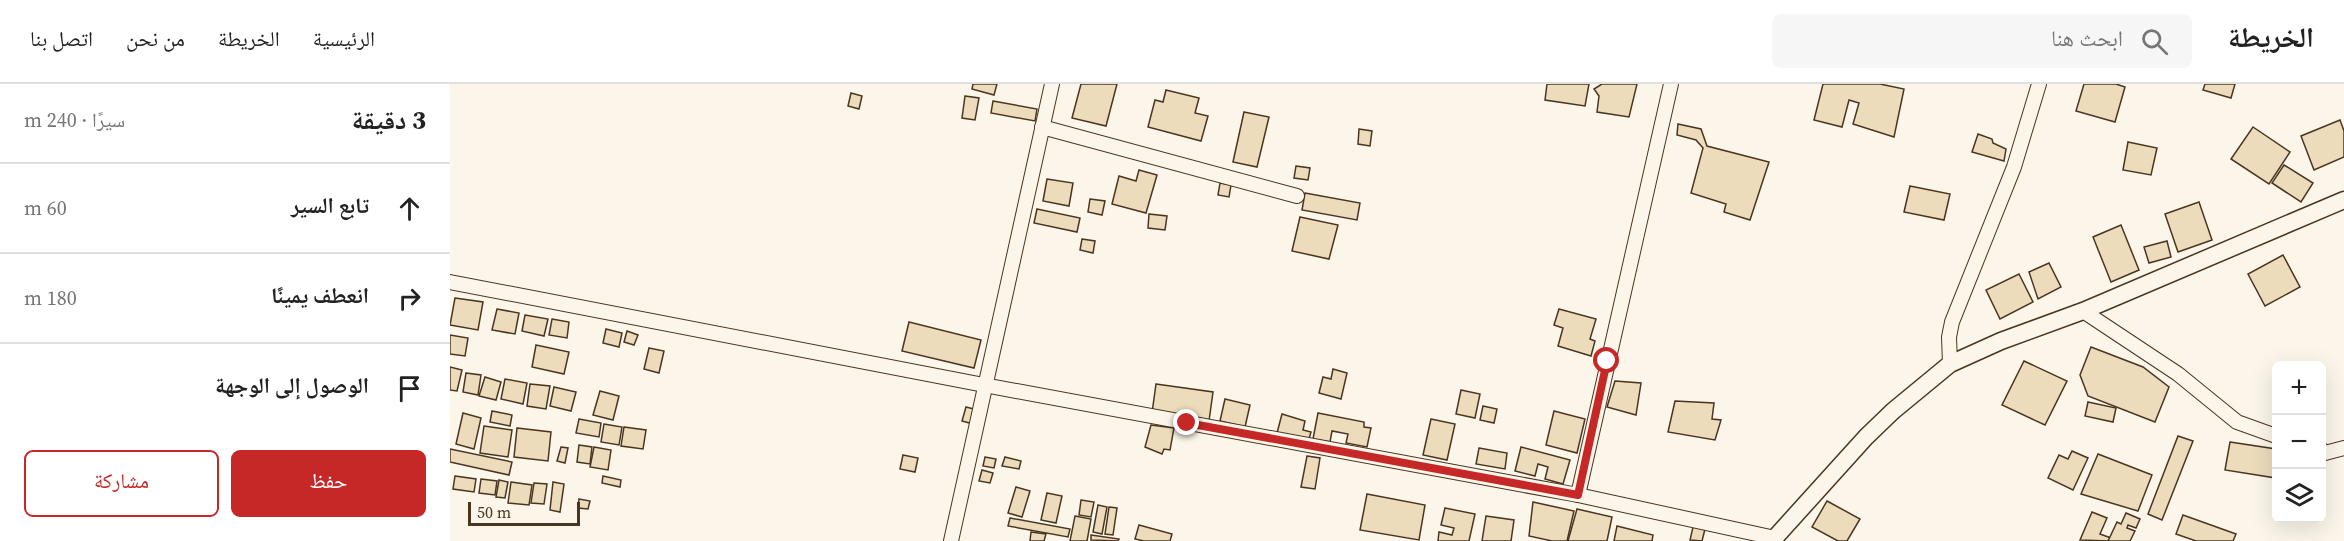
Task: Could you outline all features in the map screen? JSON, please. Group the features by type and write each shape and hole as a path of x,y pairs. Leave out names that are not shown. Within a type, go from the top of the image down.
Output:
{"street":[{"path":"951,541 1052,84"},
{"path":"1578,495 1671,84"},
{"path":"1950,364 1949,337 1952,322 2014,167 2039,84"},
{"path":"1042,127 1297,196"},
{"path":"450,282 984,385 1578,495 1774,539 1866,437 1893,411 1950,364 2001,341 2083,311 2344,200"},
{"path":"2083,311 2178,374 2237,422 2272,434"},
{"path":"2326,453 2344,448"}],"building":[{"path":"973,84 997,84 994,95 972,89"},
{"path":"1081,84 1117,84 1106,126 1072,118"},
{"path":"1547,84 1589,84 1585,106 1545,100"},
{"path":"1602,84 1637,84 1629,117 1597,112 1599,96 1594,89"},
{"path":"1823,84 1880,84 1904,89 1894,137 1853,124 1859,103 1849,100 1842,127 1814,120"},
{"path":"2084,84 2116,84 2125,87 2115,122 2076,111"},
{"path":"2205,84 2235,84 2231,98 2203,90"},
{"path":"1166,90 1199,98 1195,113 1208,116 1201,141 1148,127 1155,100 1163,102"},
{"path":"851,93 862,96 859,109 848,106"},
{"path":"965,96 979,98 975,120 962,118"},
{"path":"993,101 1037,109 1035,121 991,113"},
{"path":"1244,112 1269,117 1257,167 1233,162"},
{"path":"2340,120 2344,131 2344,157 2314,170 2301,136"},
{"path":"1678,124 1701,129 1707,146 1769,162 1750,220 1724,212 1726,204 1691,193 1703,148 1696,140 1677,135"},
{"path":"2253,127 2290,152 2269,184 2231,159"},
{"path":"1359,129 1372,131 1370,146 1358,144"},
{"path":"1978,134 1992,139 1993,143 2006,149 2004,161 1972,152"},
{"path":"2128,142 2157,148 2151,175 2123,170"},
{"path":"2284,165 2313,183 2301,202 2272,183"},
{"path":"1296,166 1310,168 1308,180 1294,178"},
{"path":"1139,170 1157,175 1146,213 1112,204 1119,176 1136,181"},
{"path":"1047,179 1073,183 1069,206 1043,201"},
{"path":"1220,183 1231,185 1229,197 1218,195"},
{"path":"1910,186 1950,194 1944,220 1904,212"},
{"path":"1305,193 1360,203 1357,220 1302,210"},
{"path":"1090,199 1105,201 1102,215 1088,212"},
{"path":"2199,202 2212,240 2178,252 2165,214"},
{"path":"1037,209 1080,218 1077,232 1034,223"},
{"path":"1149,214 1167,216 1165,230 1148,228"},
{"path":"1300,217 1338,225 1329,259 1292,251"},
{"path":"2121,225 2139,270 2111,282 2093,237"},
{"path":"1082,239 1095,241 1093,253 1080,250"},
{"path":"2167,241 2171,257 2149,263 2144,247"},
{"path":"2283,255 2300,287 2265,306 2248,274"},
{"path":"2049,263 2061,287 2038,299 2029,272"},
{"path":"2019,274 2033,302 2000,319 1986,290"},
{"path":"455,298 483,302 478,330 450,325"},
{"path":"497,309 519,313 515,334 492,330"},
{"path":"1559,309 1596,319 1590,339 1595,341 1591,356 1558,346 1563,328 1554,325"},
{"path":"525,315 548,319 544,336 522,331"},
{"path":"552,319 569,322 567,338 549,335"},
{"path":"909,322 981,340 974,368 902,351"},
{"path":"606,329 622,333 619,347 603,343"},
{"path":"627,331 638,335 634,345 624,342"},
{"path":"450,335 468,338 465,356 450,354"},
{"path":"536,345 569,352 564,374 532,367"},
{"path":"2091,347 2143,367 2169,387 2155,422 2088,396 2080,375"},
{"path":"649,348 664,351 659,373 644,369"},
{"path":"2024,361 2067,381 2045,425 2002,405"},
{"path":"450,367 462,370 457,391 450,390"},
{"path":"1333,369 1347,373 1341,399 1319,393 1323,377 1331,379"},
{"path":"466,373 481,375 478,395 463,392"},
{"path":"485,377 501,382 496,400 479,396"},
{"path":"505,379 527,383 523,404 501,399"},
{"path":"1615,381 1641,383 1636,415 1607,407"},
{"path":"530,384 550,386 546,409 527,406"},
{"path":"1156,384 1213,392 1209,421 1152,413"},
{"path":"554,387 576,392 571,411 550,406"},
{"path":"1461,390 1480,394 1475,418 1456,414"},
{"path":"600,391 619,396 613,420 593,415"},
{"path":"1225,399 1250,405 1245,427 1220,421"},
{"path":"1675,401 1714,403 1712,419 1721,420 1715,440 1668,432"},
{"path":"2088,402 2116,408 2113,422 2085,416"},
{"path":"1483,406 1497,409 1494,423 1480,420"},
{"path":"966,407 978,410 973,424 962,421"},
{"path":"492,411 512,415 510,426 490,422"},
{"path":"1554,411 1585,419 1577,453 1546,445"},
{"path":"463,413 481,418 474,449 456,444"},
{"path":"1318,413 1364,422 1364,427 1371,428 1367,447 1346,443 1348,434 1332,431 1330,442 1313,439"},
{"path":"1282,414 1305,421 1303,430 1311,432 1308,442 1277,433"},
{"path":"579,419 601,423 599,437 576,433"},
{"path":"1431,419 1455,424 1447,460 1423,455"},
{"path":"604,424 622,427 619,445 601,442"},
{"path":"1151,425 1174,428 1170,450 1164,449 1162,454 1145,447"},
{"path":"484,426 512,430 508,457 480,453"},
{"path":"624,427 646,430 643,449 621,446"},
{"path":"517,428 551,432 548,461 514,457"},
{"path":"2178,436 2193,441 2162,520 2148,514"},
{"path":"2230,442 2272,448 2272,477 2225,470"},
{"path":"579,445 592,447 590,464 577,462"},
{"path":"561,447 568,448 565,463 557,461"},
{"path":"594,447 611,450 608,470 590,467"},
{"path":"1521,447 1570,460 1563,484 1545,479 1548,467 1538,464 1535,476 1515,471"},
{"path":"1479,448 1507,453 1505,469 1476,464"},
{"path":"450,449 512,462 509,475 450,462"},
{"path":"2072,451 2088,458 2073,490 2048,478 2059,455 2068,459"},
{"path":"2098,454 2152,475 2138,511 2081,494"},
{"path":"903,455 918,458 915,472 900,469"},
{"path":"1307,456 1320,458 1315,489 1301,487"},
{"path":"985,457 996,459 994,468 983,466"},
{"path":"1005,457 1021,461 1019,469 1002,466"},
{"path":"982,470 993,473 990,483 979,481"},
{"path":"455,476 476,479 474,492 453,489"},
{"path":"603,476 621,480 620,487 602,483"},
{"path":"481,479 497,481 495,495 479,493"},
{"path":"499,480 508,482 505,498 496,497"},
{"path":"511,482 532,485 529,505 508,503"},
{"path":"553,482 564,484 560,512 550,510"},
{"path":"534,483 547,484 544,504 531,503"},
{"path":"1016,487 1030,491 1022,517 1008,513"},
{"path":"1047,493 1062,496 1056,523 1041,520"},
{"path":"1367,494 1425,505 1419,540 1360,530"},
{"path":"579,499 590,501 588,509 578,508"},
{"path":"1081,500 1094,502 1091,517 1079,515"},
{"path":"1827,501 1860,519 1847,541 1838,541 1812,527"},
{"path":"1533,502 1574,511 1567,541 1552,541 1529,536"},
{"path":"1098,505 1107,507 1102,534 1093,532"},
{"path":"1109,507 1117,508 1113,535 1105,534"},
{"path":"1445,508 1475,514 1469,541 1438,541 1439,532 1452,535 1454,528 1441,525"},
{"path":"1577,509 1612,517 1607,541 1568,541"},
{"path":"2092,512 2107,518 2100,534 2111,538 2110,541 2080,540"},
{"path":"2126,513 2140,519 2136,528 2128,525 2127,528 2135,531 2130,541 2108,541 2117,522 2121,524"},
{"path":"2183,515 2236,534 2233,541 2196,541 2176,534"},
{"path":"1075,516 1091,519 1087,541 1070,541"},
{"path":"1486,516 1514,520 1511,541 1482,541"},
{"path":"1010,518 1070,529 1068,537 1008,526"},
{"path":"1139,525 1172,534 1170,541 1135,539"},
{"path":"1617,526 1653,535 1652,541 1614,541"},
{"path":"1693,527 1705,529 1702,541 1690,540"},
{"path":"1031,532 1046,534 1044,541 1030,541"},
{"path":"1091,535 1119,539 1118,541 1091,540"}],"route":[{"path":"1187,423 1578,495 1607,361"}]}
